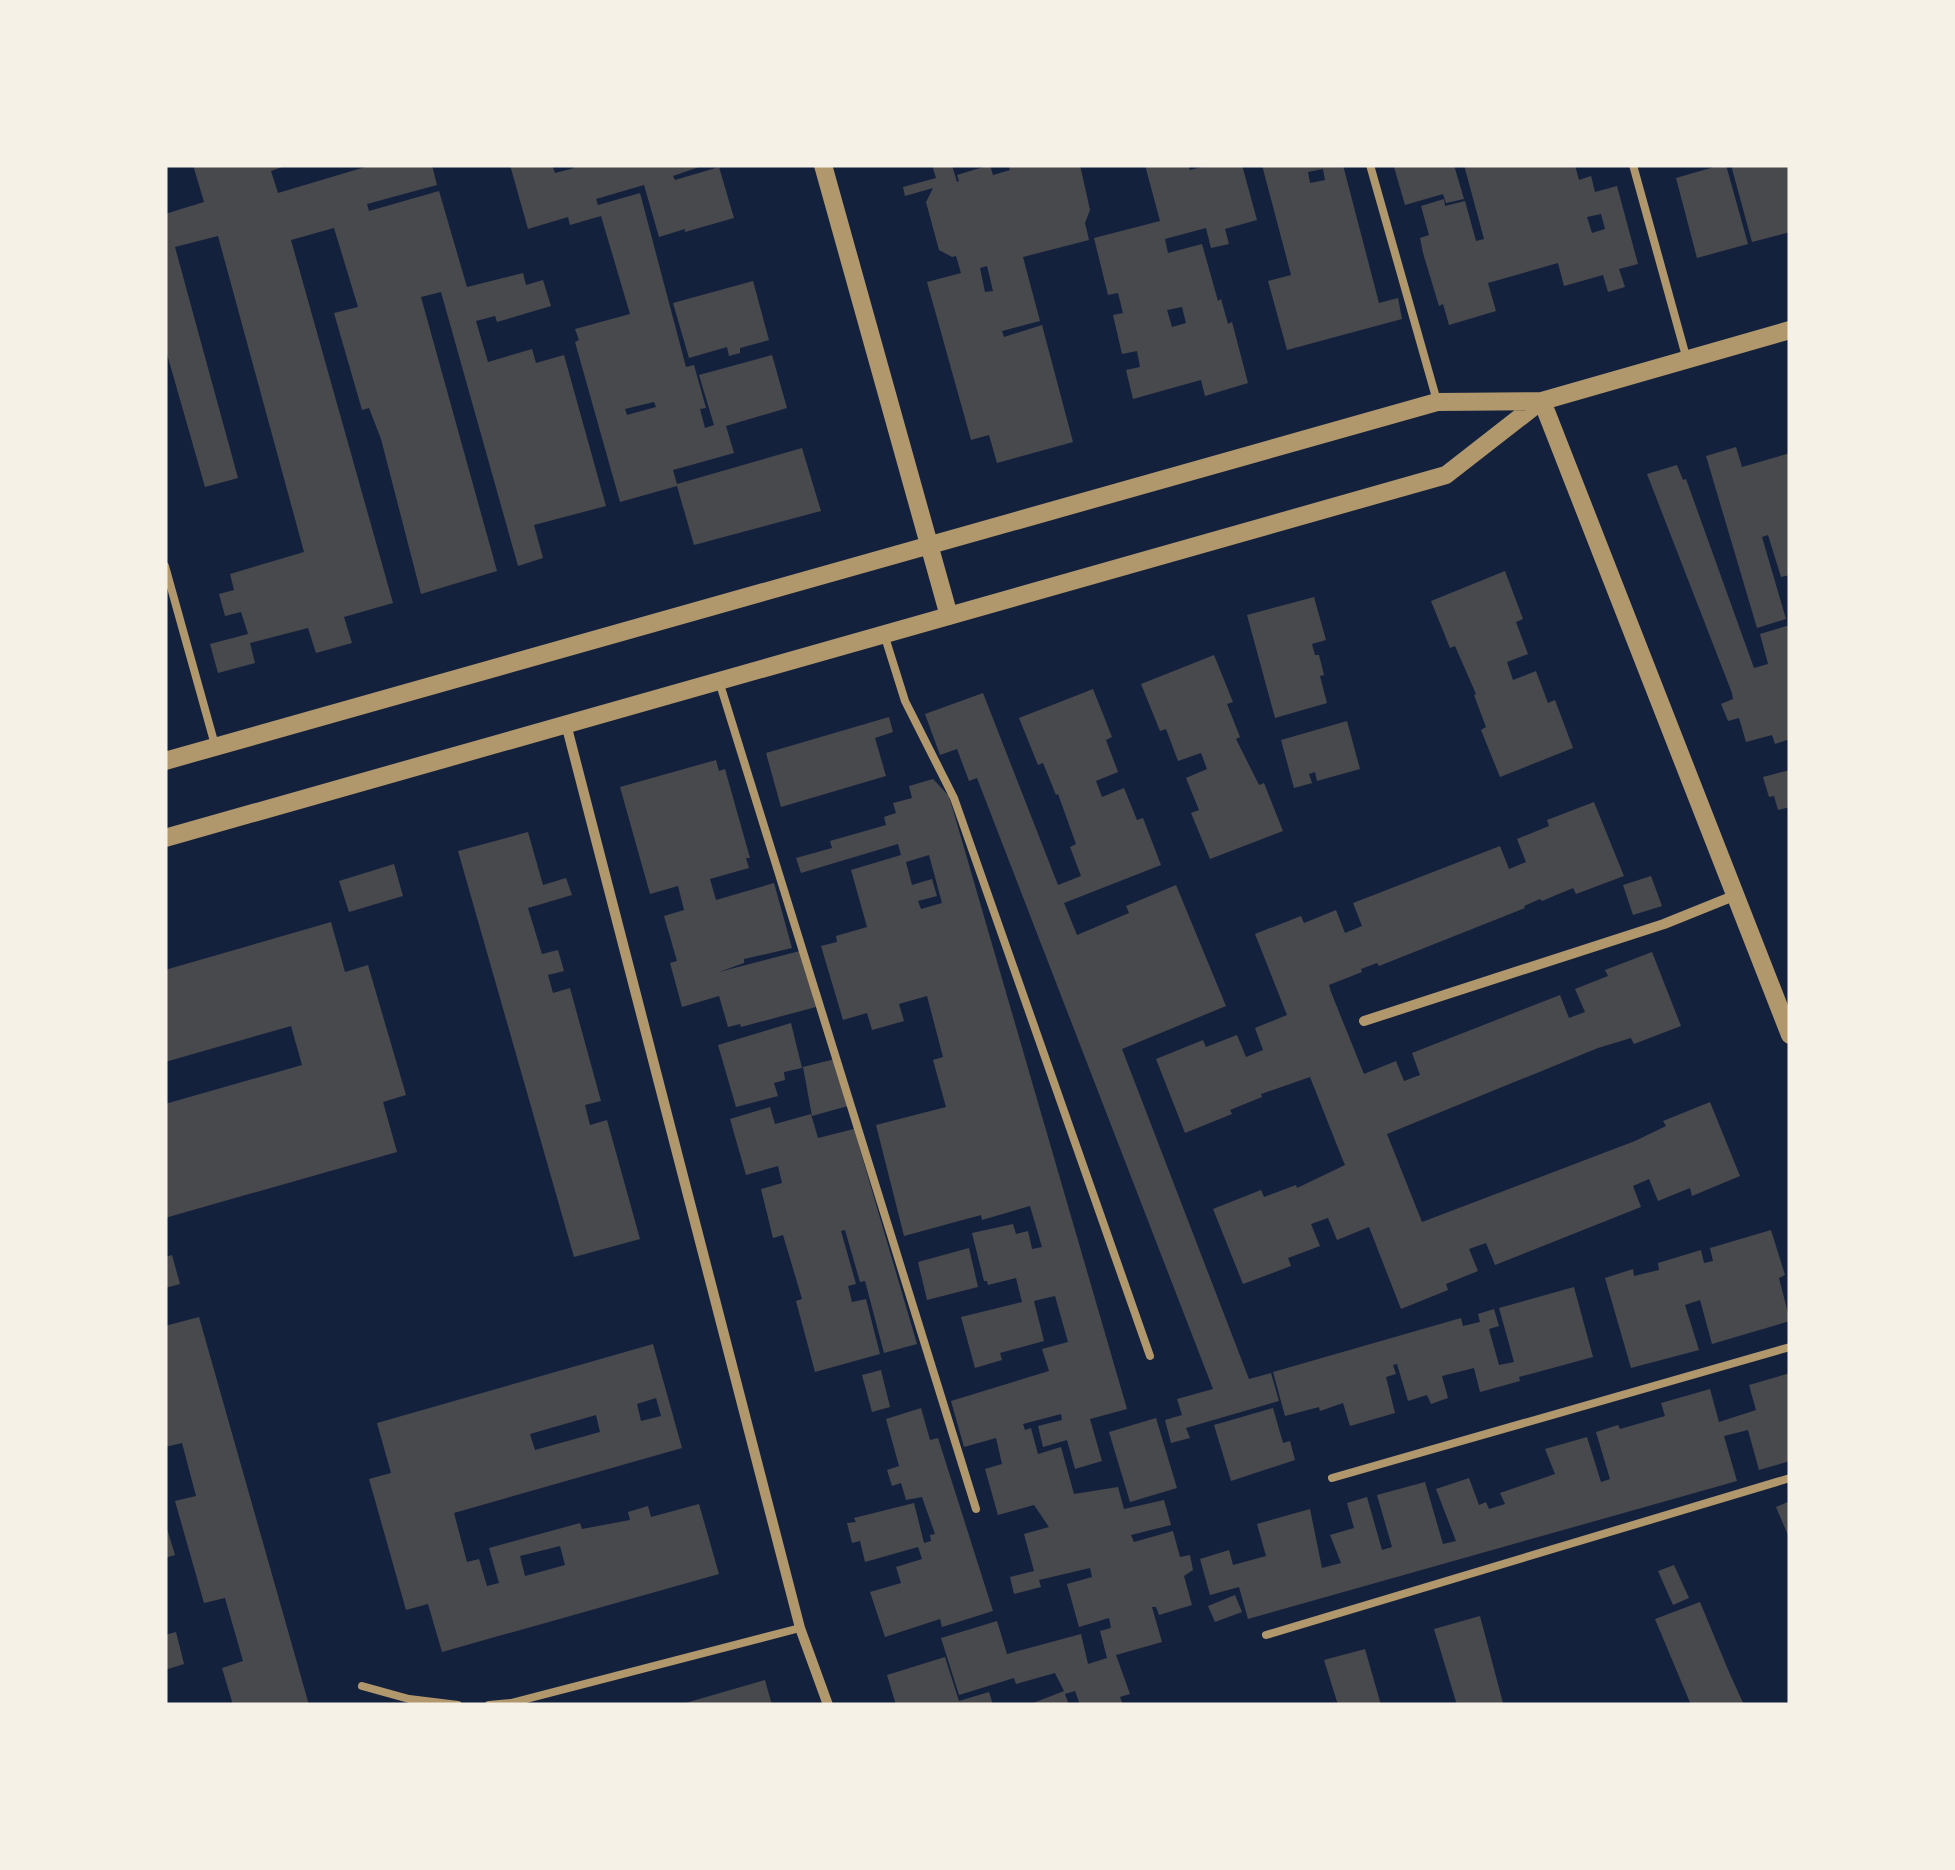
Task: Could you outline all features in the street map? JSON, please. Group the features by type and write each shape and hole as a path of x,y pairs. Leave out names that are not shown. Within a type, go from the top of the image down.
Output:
{"street":[{"path":"823,165 949,616"},
{"path":"165,761 1437,402 1542,401 1790,330"},
{"path":"165,838 1446,475 1542,401"},
{"path":"1542,401 1736,895 1784,1003 1790,1035"},
{"path":"566,724 800,1628 828,1705"},
{"path":"1364,1021 1664,924 1736,895"}],"lane":[{"path":"1370,165 1437,402"},
{"path":"1632,165 1687,360"},
{"path":"165,566 216,746"},
{"path":"884,634 905,701 954,798 1150,1356"},
{"path":"720,681 976,1509"},
{"path":"1332,1478 1790,1346"},
{"path":"1266,1635 1790,1478"},
{"path":"489,1705 511,1704 800,1628"},
{"path":"362,1686 409,1699 458,1705"}],"building":[{"path":"193,165 288,165 271,171 278,193 372,165 432,165 437,185 367,204 369,211 439,191 467,287 523,273 526,285 543,280 551,306 497,322 495,316 476,321 488,362 532,349 536,363 564,355 606,506 534,525 543,558 518,566 441,292 421,297 497,571 421,594 381,439 369,408 362,410 334,313 358,307 334,228 291,240 393,603 344,617 352,643 316,653 308,628 250,643 255,663 218,673 210,644 248,634 241,612 225,616 219,594 234,590 230,574 304,552 218,236 175,247 238,478 205,487 165,347 165,214 204,202"},
{"path":"510,165 552,165 555,173 574,168 573,165 705,165 673,176 675,180 719,167 734,218 685,232 659,237 644,185 596,199 598,205 640,193 686,367 694,365 706,408 700,409 705,428 714,425 699,375 772,355 787,408 726,426 734,453 673,470 677,484 802,448 821,511 694,545 677,486 620,502 575,342 579,340 575,329 630,314 601,216 570,225 568,217 528,229","holes":["654,402 656,407 627,415 625,409"]},
{"path":"932,165 952,165 957,182 957,175 990,165 993,175 1010,170 1008,165 1080,165 1090,210 1085,223 1089,240 1023,257 1040,321 1002,331 1004,337 1042,325 1073,442 997,463 989,435 971,440 927,282 961,273 956,256 939,250 926,202 933,188 905,196 903,187 936,178","holes":["987,266 993,291 985,292 980,268"]},
{"path":"1145,165 1188,165 1190,170 1209,165 1242,165 1257,220 1225,229 1229,244 1211,248 1206,228 1165,239 1168,253 1202,244 1218,301 1221,299 1228,324 1232,322 1248,383 1205,396 1201,380 1133,399 1126,370 1140,367 1137,351 1122,354 1113,315 1123,313 1118,293 1108,295 1094,238 1160,221","holes":["1182,307 1186,323 1172,327 1167,310"]},
{"path":"1262,165 1343,165 1379,303 1398,298 1402,319 1287,350 1268,281 1291,275","holes":["1323,169 1325,180 1310,183 1308,172"]},
{"path":"1454,165 1464,199 1446,203 1443,194 1405,205 1394,167"},
{"path":"1464,165 1575,165 1579,180 1591,176 1595,192 1617,186 1638,264 1619,269 1625,287 1608,292 1603,275 1564,286 1558,263 1488,283 1496,311 1449,325 1423,253 1420,238 1429,235 1421,206 1444,199 1445,206 1465,201 1476,241 1484,239","holes":["1601,214 1605,229 1592,233 1587,217"]},
{"path":"1726,165 1748,244 1697,258 1676,178"},
{"path":"1731,165 1790,165 1790,232 1752,242"},
{"path":"753,281 769,340 740,348 740,353 729,356 727,347 689,358 673,303"},
{"path":"1736,447 1742,467 1790,453 1790,575 1781,577 1768,535 1762,537 1786,619 1757,628 1706,456"},
{"path":"1677,465 1683,480 1686,479 1754,668 1768,664 1760,634 1790,625 1790,739 1775,744 1772,735 1746,742 1739,718 1728,721 1721,704 1733,699 1732,693 1647,474"},
{"path":"1505,571 1523,619 1516,622 1528,654 1507,662 1513,680 1536,671 1548,703 1555,700 1573,748 1500,777 1481,730 1486,727 1476,694 1455,646 1450,648 1431,601"},
{"path":"1314,597 1326,640 1312,644 1315,655 1319,655 1327,703 1275,718 1247,615"},
{"path":"1214,655 1233,702 1227,704 1240,737 1236,739 1259,785 1264,783 1283,831 1210,859 1191,813 1199,810 1186,778 1207,769 1201,753 1178,761 1166,729 1160,731 1141,684"},
{"path":"1093,689 1112,737 1106,740 1118,772 1096,781 1102,797 1124,788 1137,820 1143,818 1161,865 1064,903 1077,935 1129,913 1126,906 1176,885 1226,1006 1122,1049 1249,1379 1271,1373 1279,1401 1186,1428 1190,1438 1171,1443 1165,1420 1182,1415 1177,1399 1213,1389 977,778 969,781 957,749 940,755 925,714 983,693 1058,885 1081,876 1070,847 1076,844 1058,794 1043,763 1038,765 1019,718"},
{"path":"889,717 893,732 875,738 886,776 781,807 766,753"},
{"path":"1347,721 1360,769 1317,781 1315,772 1309,774 1312,783 1294,788 1281,740"},
{"path":"716,760 719,771 725,769 750,858 746,858 749,868 710,879 716,900 774,883 792,948 744,959 744,963 719,972 800,951 816,1007 741,1027 728,1027 719,996 682,1007 670,963 677,961 664,916 684,910 678,886 650,894 620,787"},
{"path":"1790,770 1790,807 1778,810 1763,777"},
{"path":"933,779 949,796 1127,1409 1090,1419 1102,1461 1075,1469 1067,1440 1043,1447 1038,1426 1062,1420 1061,1414 1023,1424 1025,1430 1031,1428 1038,1454 1061,1447 1074,1494 1118,1487 1124,1509 1164,1500 1171,1525 1131,1535 1134,1542 1173,1531 1180,1557 1190,1555 1193,1570 1184,1576 1192,1605 1159,1615 1156,1607 1152,1607 1162,1642 1116,1655 1130,1694 1120,1697 1123,1705 1080,1705 1075,1691 1065,1694 1069,1705 1028,1705 1064,1691 1055,1673 1016,1684 1014,1678 959,1695 941,1638 997,1621 1007,1654 1081,1634 1088,1664 1107,1658 1100,1631 1111,1628 1109,1618 1079,1627 1067,1584 1092,1577 1090,1568 1039,1580 1041,1587 1014,1594 1010,1577 1034,1571 1024,1534 1049,1527 1034,1505 998,1515 985,1469 1002,1464 996,1438 964,1447 951,1401 1049,1371 1042,1349 1068,1342 1055,1296 1034,1301 1044,1341 1000,1353 1002,1360 975,1368 961,1317 1022,1302 1016,1278 988,1285 984,1281 972,1233 1013,1224 1016,1234 1028,1231 1032,1249 1042,1247 1030,1206 904,1236 876,1125 946,1107 933,1060 943,1057 927,996 899,1004 904,1021 872,1030 867,1013 843,1020 821,946 837,942 836,936 867,927 851,870 901,855 898,844 801,873 796,858 832,848 830,841 886,825 884,817 896,813 893,803 912,798 909,786","holes":["929,855 942,903 921,909 918,901 937,896 932,879 912,885 906,862"]},
{"path":"1594,802 1624,876 1576,894 1573,888 1540,899 1379,966 1377,963 1361,969 1362,972 1329,985 1331,992 1364,1074 1396,1061 1404,1081 1420,1075 1412,1053 1560,995 1569,1018 1585,1012 1575,989 1608,976 1605,970 1652,952 1681,1026 1634,1044 1631,1038 1598,1048 1387,1134 1422,1222 1635,1141 1666,1126 1663,1121 1710,1102 1740,1176 1692,1196 1690,1188 1658,1201 1649,1179 1633,1186 1641,1207 1495,1265 1486,1243 1469,1249 1478,1271 1446,1284 1448,1290 1401,1309 1369,1227 1337,1240 1328,1218 1311,1224 1320,1246 1288,1258 1291,1266 1243,1284 1213,1209 1261,1190 1264,1197 1296,1185 1297,1188 1345,1165 1310,1077 1261,1094 1262,1097 1230,1110 1232,1114 1185,1133 1156,1059 1203,1040 1206,1047 1237,1035 1246,1057 1263,1050 1255,1028 1287,1015 1255,934 1301,916 1304,923 1336,910 1345,933 1362,926 1353,903 1500,846 1509,869 1526,862 1517,839 1549,826 1547,820"},
{"path":"528,832 543,885 566,878 572,895 528,908 542,954 558,950 564,971 548,975 553,993 570,988 601,1101 585,1105 590,1125 607,1120 640,1239 574,1257 458,851"},
{"path":"394,864 403,896 349,912 339,881"},
{"path":"1651,876 1662,906 1633,915 1623,885"},
{"path":"331,922 345,972 368,965 406,1095 383,1102 397,1152 165,1218 165,1104 302,1065 291,1026 165,1062 165,970"},
{"path":"791,1023 802,1068 784,1072 785,1080 774,1083 778,1096 736,1107 718,1045"},
{"path":"835,1059 848,1106 812,1116 803,1067"},
{"path":"770,1107 775,1124 811,1114 818,1138 854,1129 917,1344 884,1353 865,1281 860,1282 845,1230 841,1231 856,1284 848,1286 852,1302 866,1299 880,1354 815,1372 796,1301 802,1299 783,1235 773,1238 761,1189 782,1183 778,1166 746,1175 730,1119"},
{"path":"1771,1230 1785,1275 1779,1278 1790,1321 1712,1344 1700,1300 1685,1305 1699,1350 1631,1368 1605,1278 1633,1269 1634,1276 1659,1270 1658,1263 1701,1250 1704,1263 1713,1261 1710,1248"},
{"path":"969,1248 978,1287 927,1300 918,1262"},
{"path":"172,1255 180,1284 165,1288 165,1257"},
{"path":"1574,1287 1593,1357 1480,1392 1474,1368 1442,1376 1448,1398 1431,1404 1427,1395 1408,1401 1397,1364 1393,1365 1396,1374 1386,1377 1395,1413 1350,1426 1343,1403 1285,1416 1273,1372 1461,1318 1463,1326 1480,1322 1478,1314 1494,1309 1499,1326 1489,1329 1499,1365 1514,1362 1499,1308"},
{"path":"199,1317 309,1705 233,1705 222,1668 243,1661 225,1598 204,1603 175,1501 196,1496 182,1443 165,1447 165,1326"},
{"path":"653,1344 682,1448 454,1513 467,1562 479,1559 487,1586 499,1583 489,1548 580,1523 582,1529 630,1520 628,1512 648,1506 651,1517 699,1504 719,1574 442,1652 428,1604 406,1610 369,1479 391,1473 377,1423","holes":["656,1398 661,1416 641,1421 637,1404","596,1415 600,1432 535,1450 530,1434","560,1546 565,1565 525,1576 520,1556"]},
{"path":"881,1370 890,1407 872,1412 862,1375"},
{"path":"1790,1373 1790,1461 1759,1470 1748,1430 1724,1436 1737,1481 1248,1619 1239,1587 1210,1595 1200,1559 1229,1550 1233,1565 1266,1556 1257,1524 1310,1509 1322,1568 1341,1563 1330,1535 1354,1528 1347,1503 1367,1497 1382,1550 1392,1547 1377,1495 1425,1482 1443,1544 1456,1541 1436,1489 1469,1478 1479,1505 1486,1502 1489,1509 1505,1504 1500,1493 1555,1474 1545,1449 1587,1437 1601,1482 1610,1479 1596,1432 1665,1416 1661,1403 1710,1389 1719,1422 1756,1410 1749,1385"},
{"path":"921,1408 930,1440 938,1438 993,1611 942,1627 940,1619 885,1637 870,1592 901,1583 896,1567 922,1559 918,1547 865,1562 860,1541 852,1543 847,1523 914,1503 924,1543 931,1541 930,1535 935,1534 922,1497 906,1500 901,1483 892,1486 887,1470 899,1466 886,1419"},
{"path":"1273,1408 1283,1443 1290,1441 1295,1460 1231,1481 1214,1425"},
{"path":"1156,1418 1177,1488 1130,1502 1109,1432"},
{"path":"1790,1501 1790,1540 1776,1507"},
{"path":"165,1522 175,1555 165,1558"},
{"path":"1674,1565 1689,1598 1673,1605 1658,1571"},
{"path":"1235,1595 1242,1612 1215,1622 1208,1606"},
{"path":"1700,1602 1744,1705 1691,1705 1655,1619"},
{"path":"1480,1616 1503,1703 1457,1705 1434,1629"},
{"path":"176,1632 184,1664 165,1670 165,1635"},
{"path":"1365,1649 1381,1705 1338,1705 1324,1660"},
{"path":"945,1657 959,1701 989,1692 993,1705 896,1705 887,1675"},
{"path":"765,1680 772,1705 682,1705 682,1704"}]}
